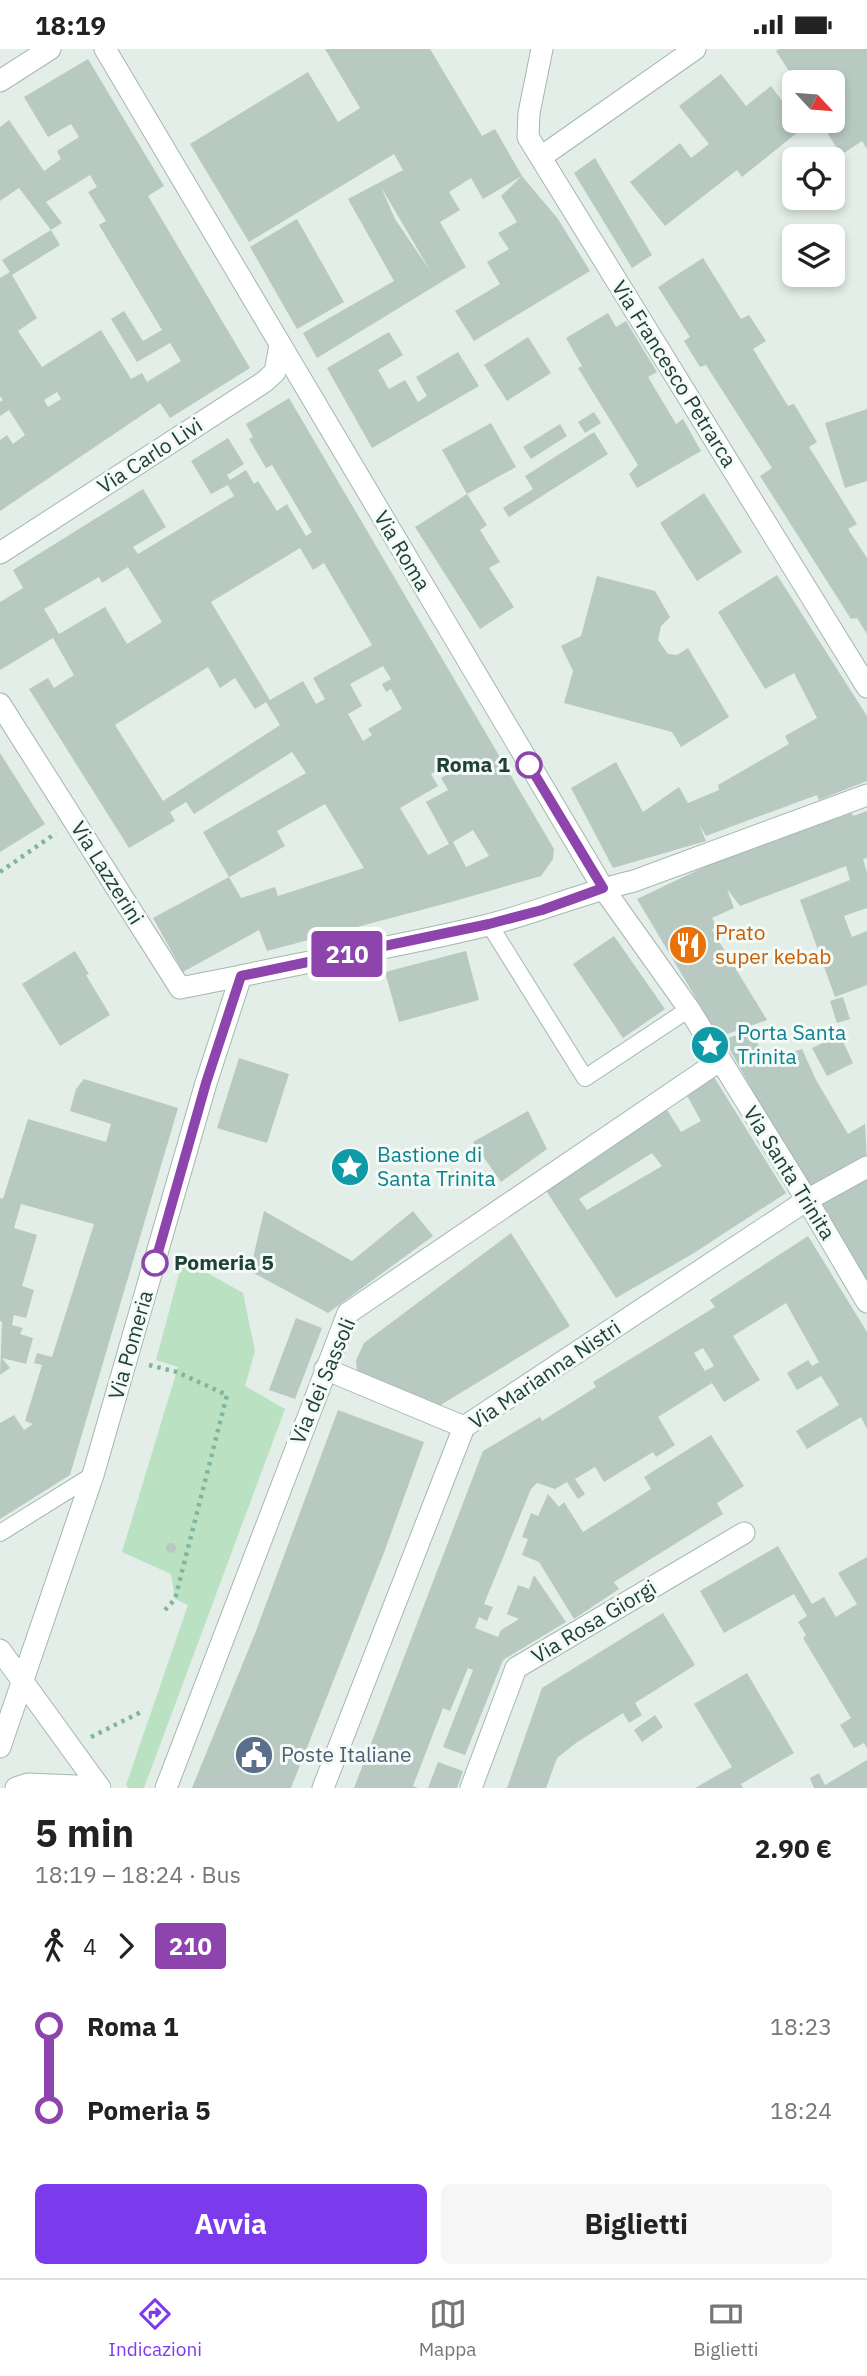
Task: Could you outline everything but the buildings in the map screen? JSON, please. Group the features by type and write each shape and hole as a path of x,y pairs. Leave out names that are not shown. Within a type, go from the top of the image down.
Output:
{"street":[{"path":"0,81 50,49"},
{"name":"Via Roma","path":"105,49 603,888 689,1009 714,1053"},
{"name":"Via Francesco Petrarca","path":"542,49 528,113 528,137 867,687"},
{"path":"541,157 695,49"},
{"name":"Via Carlo Livi","path":"0,553 264,382 275,372 281,345"},
{"name":"Via Lazzerini","path":"0,704 180,988 241,976"},
{"path":"241,976 489,924 542,910 603,888 634,881 867,795"},
{"name":"Via Pomeria","path":"0,1747 93,1475 206,1083 241,976"},
{"name":"Via Santa Trinita","path":"714,1053 807,1200 867,1302"},
{"name":"Via dei Sassoli","path":"166,1788 348,1313 714,1053"},
{"name":"Via Marianna Nistri","path":"323,1788 464,1427 807,1200 867,1167"},
{"path":"325,1369 464,1427"},
{"name":"Via Rosa Giorgi","path":"471,1788 516,1668 744,1533"},
{"path":"0,1650 99,1788"},
{"path":"16,1788 28,1784 99,1788"}],"lane":[{"path":"489,924 585,1078 689,1009"},
{"path":"0,1533 93,1475"}],"path":[{"path":"0,872 74,820"},
{"path":"152,1353 149,1365 177,1372 228,1395 175,1599 165,1610"}],"green space":[{"path":"183,1259 243,1293 255,1351 245,1386 285,1409 144,1788 128,1788 126,1785 188,1605 175,1599 171,1574 122,1552 178,1367 156,1360"}],"bus line":[{"name":"210","path":"155,1263 206,1083 241,976 489,924 542,910 603,888 529,765"}],"place":[{"name":"Roma 1","path":"529,765"},
{"name":"Prato super kebab","path":"688,945"},
{"name":"Porta Santa Trinita","path":"710,1045"},
{"name":"Bastione di Santa Trinita","path":"350,1167"},
{"name":"Pomeria 5","path":"155,1263"},
{"name":"Poste Italiane","path":"254,1755"}]}
